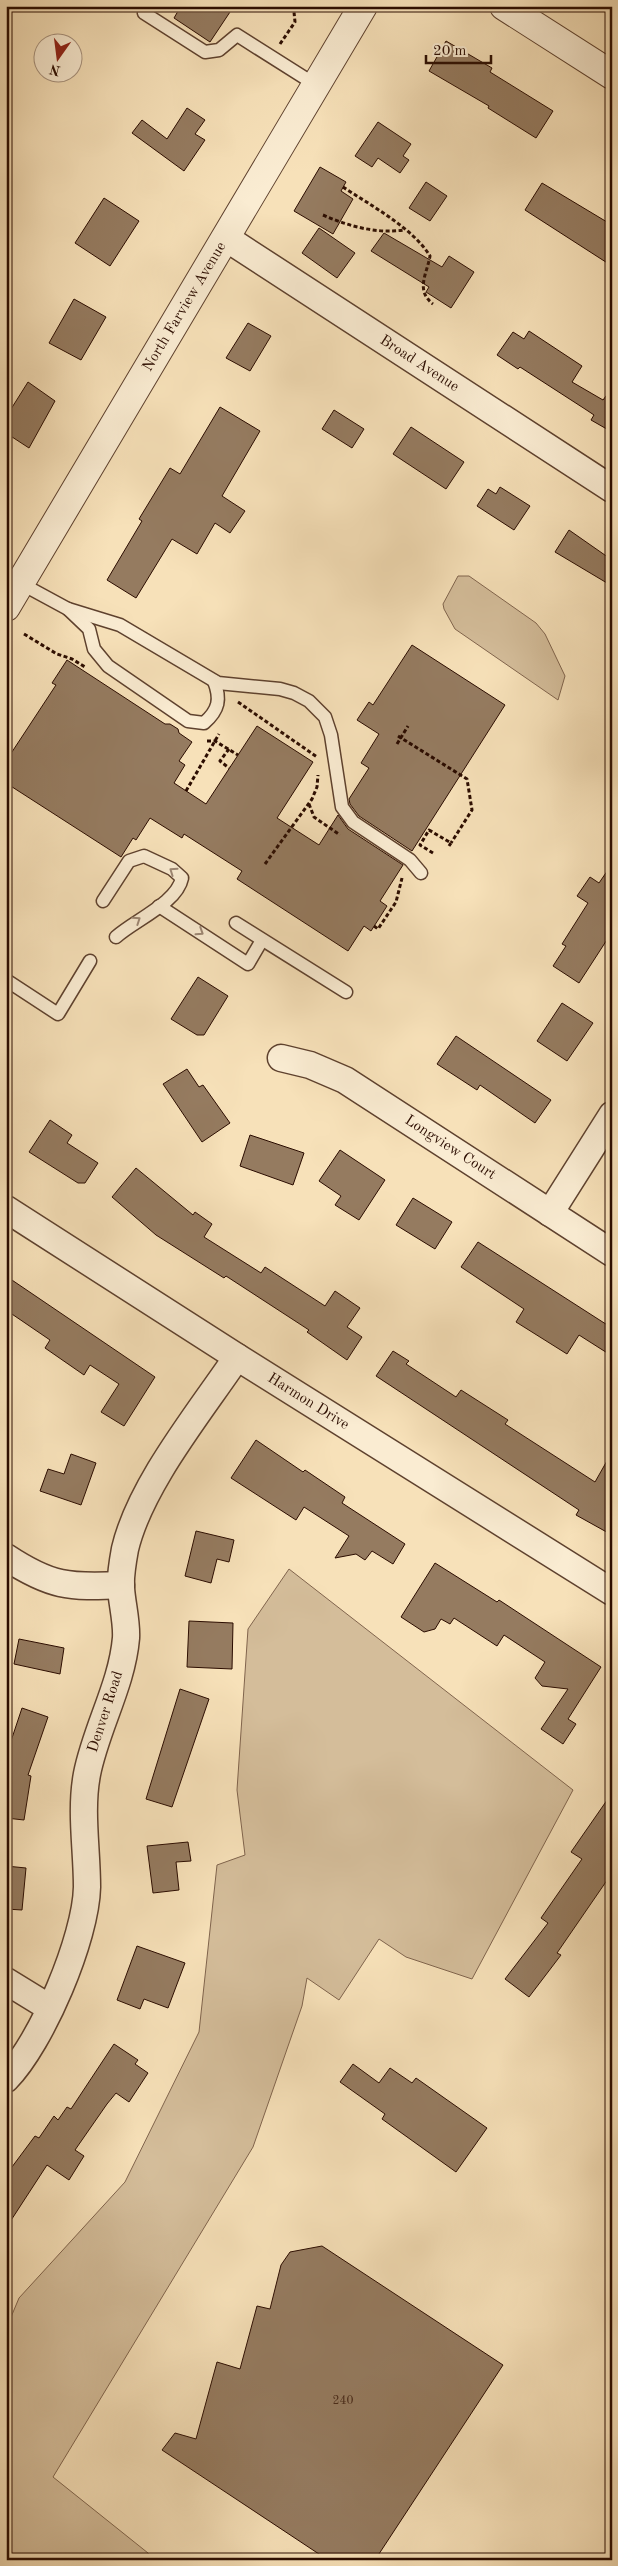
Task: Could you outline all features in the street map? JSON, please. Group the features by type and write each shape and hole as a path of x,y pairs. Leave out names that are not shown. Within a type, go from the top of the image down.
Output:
{"street":[{"name":"North Farview Avenue","path":"6,607 363,6"},
{"path":"504,6 612,76"},
{"name":"Broad Avenue","path":"226,238 612,489"},
{"name":"Longview Court","path":"281,1058 310,1064 345,1080 612,1253"},
{"path":"550,1213 612,1115"},
{"name":"Harmon Drive","path":"6,1209 237,1357 612,1592"},
{"name":"Denver Road","path":"6,2079 33,2044 80,1934 86,1906 84,1809 87,1774 122,1664 126,1637 120,1586 125,1549 137,1514 154,1480 237,1357"},
{"path":"6,1557 34,1575 58,1584 90,1587 120,1586"},
{"path":"6,1982 50,2008"}],"lane":[{"path":"148,6 144,13 205,52 219,50 237,35 316,85"},
{"path":"20,583 68,609 120,625 214,681 280,688 309,701 325,718 331,735 342,807 353,822 410,860 421,873"},
{"path":"68,609 89,629 94,649 108,666 188,721 204,723 214,715 218,692 214,681"},
{"path":"103,901 129,862 144,856 172,869 182,878 180,887 173,897 116,937"},
{"path":"159,906 248,964 262,940"},
{"path":"236,923 346,992"},
{"path":"6,980 58,1014 90,960"}],"path":[{"path":"272,57 295,22 294,12 287,6"},
{"path":"343,187 405,230 415,238 430,256 422,288 423,294 433,304"},
{"path":"323,215 357,227 386,231 405,230"},
{"path":"234,705 235,700 319,758 319,763"},
{"path":"397,744 399,737 408,726"},
{"path":"186,791 221,731"},
{"path":"399,737 467,779 472,810 450,845 429,830 420,845 433,853"},
{"path":"215,741 238,755"},
{"path":"229,749 220,762 229,768"},
{"path":"265,864 309,803 317,787 318,771"},
{"path":"309,803 314,817 344,838"},
{"path":"374,926 378,929 396,902 402,881 400,872"}],"shaded area":[{"path":"458,576 469,576 536,623 545,634 565,676 558,700 455,629 443,604"},
{"path":"289,1569 573,1790 472,1979 406,1957 379,1939 339,2000 307,1978 302,2006 253,2147 53,2477 148,2553 150,2560 6,2560 6,2329 19,2298 125,2182 199,2032 217,1865 245,1855 237,1790 248,1629"}],"building":[{"path":"181,6 234,6 210,42 174,18"},
{"path":"446,41 492,68 490,72 553,111 536,138 488,108 489,106 429,71"},
{"path":"187,108 205,120 195,134 205,140 184,171 132,133 142,120 167,139"},
{"path":"378,122 411,144 403,156 409,160 400,173 378,158 372,167 355,156"},
{"path":"320,167 346,182 341,191 353,199 333,234 294,211"},
{"path":"426,182 447,196 430,221 409,208"},
{"path":"542,183 612,225 612,266 525,210"},
{"path":"104,198 139,221 110,266 75,243"},
{"path":"319,228 355,253 337,278 302,253"},
{"path":"384,233 442,267 449,256 474,272 451,308 426,292 429,287 371,251"},
{"path":"74,299 106,317 81,360 49,343"},
{"path":"248,323 271,336 250,371 226,358"},
{"path":"529,331 582,366 572,382 603,400 612,388 612,432 591,420 594,415 520,367 518,369 497,355 513,332 524,339"},
{"path":"28,382 55,401 29,448 6,433 6,417"},
{"path":"220,407 260,431 222,496 245,511 230,533 215,523 197,554 172,539 136,598 107,580 142,521 139,519 170,468 180,474"},
{"path":"334,410 364,429 352,448 322,429"},
{"path":"411,427 464,462 446,489 393,454"},
{"path":"500,487 530,506 514,530 477,506 488,489 496,494"},
{"path":"569,530 612,560 612,586 555,552"},
{"path":"412,645 505,705 412,851 359,816 350,804 349,799 369,768 361,763 379,734 357,720 369,702 373,705"},
{"path":"67,660 165,724 170,724 178,729 179,733 192,742 179,761 185,765 174,783 206,804 257,726 313,762 277,818 319,845 338,815 348,829 403,865 380,901 387,906 371,931 364,926 348,951 237,879 242,871 184,834 182,838 150,818 136,840 133,838 121,857 6,783 6,761 56,685 52,683"},
{"path":"612,864 612,932 579,983 553,966 566,946 562,944 588,903 577,896 590,877 599,883"},
{"path":"198,977 228,996 204,1035 197,1035 171,1019"},
{"path":"562,1003 593,1023 567,1061 537,1041"},
{"path":"456,1036 551,1100 535,1123 480,1085 477,1090 437,1064"},
{"path":"187,1069 199,1087 203,1085 230,1123 202,1142 163,1084"},
{"path":"50,1120 72,1135 67,1143 98,1163 85,1183 78,1183 29,1152"},
{"path":"250,1135 304,1153 293,1185 240,1166"},
{"path":"340,1150 385,1180 359,1220 335,1205 341,1196 319,1181"},
{"path":"136,1168 193,1215 195,1212 212,1224 204,1237 261,1273 265,1267 325,1306 335,1291 360,1308 347,1327 362,1337 347,1360 307,1332 309,1330 226,1276 224,1278 156,1235 112,1197"},
{"path":"413,1198 452,1222 435,1249 396,1225"},
{"path":"478,1242 612,1328 612,1356 579,1335 567,1354 516,1322 524,1309 461,1267"},
{"path":"6,1276 155,1377 124,1426 101,1412 119,1384 90,1365 84,1375 45,1348 50,1340 6,1310"},
{"path":"393,1351 409,1361 406,1364 456,1397 461,1390 508,1420 505,1424 595,1482 612,1452 612,1535 576,1515 579,1510 376,1376"},
{"path":"256,1440 303,1472 305,1470 345,1497 342,1503 405,1544 393,1564 372,1551 365,1560 356,1554 335,1558 349,1536 304,1507 296,1520 231,1478"},
{"path":"71,1454 96,1463 81,1505 40,1491 48,1469 64,1474"},
{"path":"196,1531 234,1540 229,1562 217,1559 211,1583 185,1576"},
{"path":"435,1563 497,1602 499,1600 601,1667 568,1719 576,1724 563,1744 541,1729 568,1689 542,1686 535,1678 545,1662 504,1635 497,1646 454,1618 450,1624 441,1619 435,1629 424,1632 401,1617"},
{"path":"189,1621 233,1623 232,1669 187,1667"},
{"path":"19,1639 64,1648 60,1674 14,1664"},
{"path":"180,1689 209,1699 172,1807 146,1799"},
{"path":"22,1708 48,1717 28,1775 31,1776 24,1820 6,1818 6,1756"},
{"path":"612,1793 612,1873 557,1953 561,1955 529,1997 505,1979 548,1923 541,1918 582,1859 571,1852"},
{"path":"188,1842 191,1861 176,1862 179,1890 153,1893 147,1846"},
{"path":"6,1866 26,1868 22,1910 6,1909"},
{"path":"137,1946 185,1963 168,2008 144,1999 140,2009 117,2000"},
{"path":"114,2044 138,2060 135,2064 148,2073 129,2102 116,2093 107,2104 75,2150 84,2156 69,2180 47,2165 6,2228 6,2175 35,2136 39,2138 54,2116 58,2120 67,2107 71,2109"},
{"path":"353,2064 379,2083 390,2068 412,2083 416,2078 487,2128 456,2172 382,2119 385,2114 340,2082"},
{"path":"322,2246 503,2365 375,2560 328,2560 162,2450 175,2433 196,2439 217,2362 240,2369 257,2306 270,2309 281,2265 290,2252"}]}
